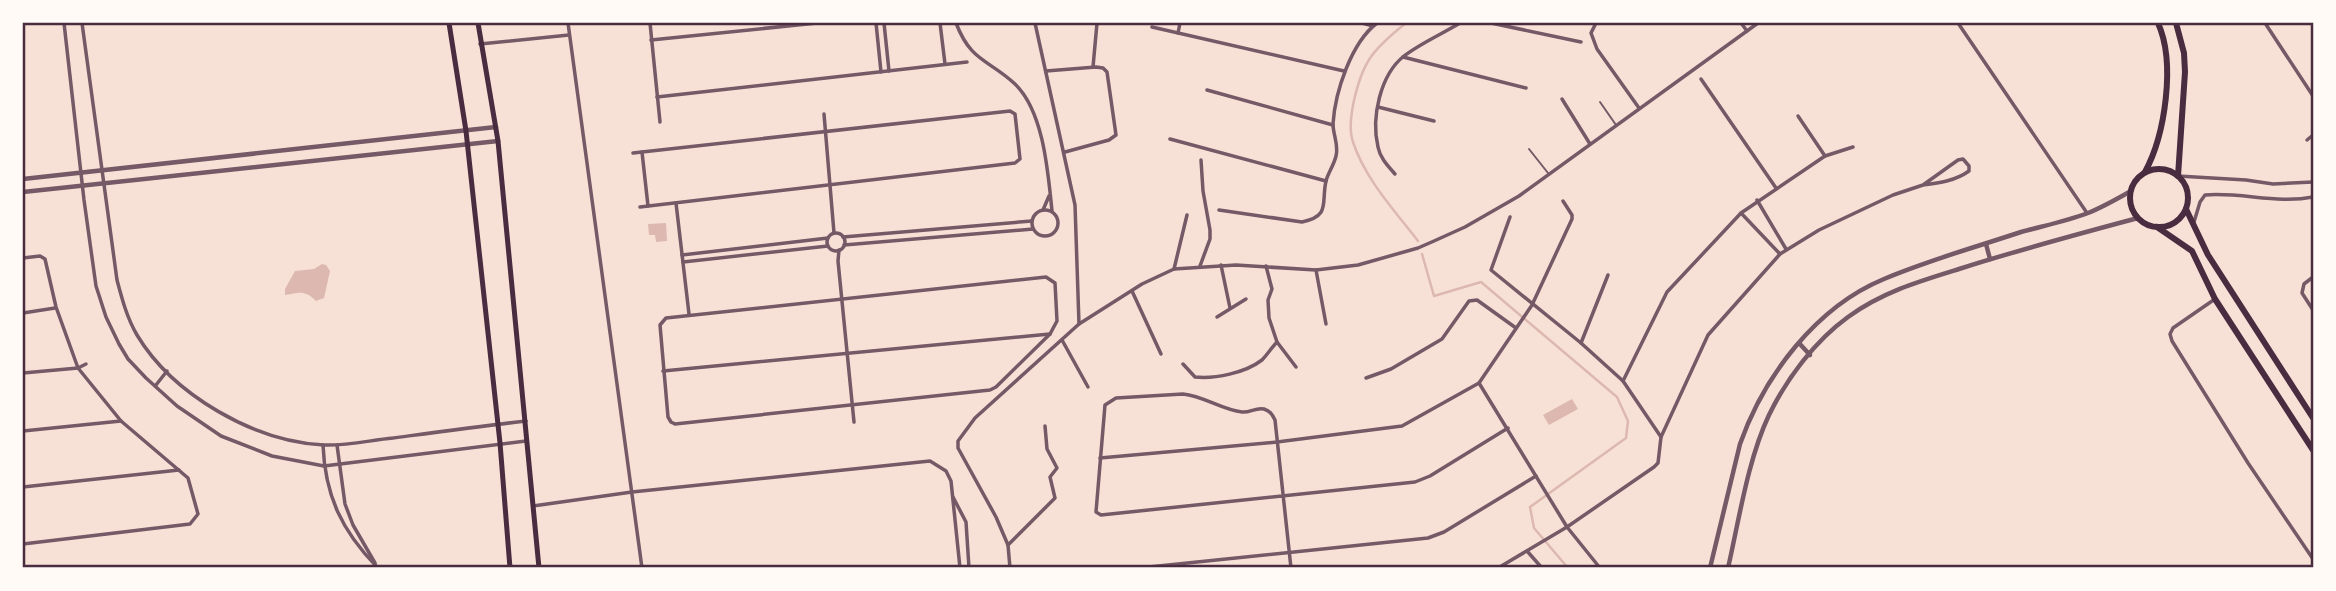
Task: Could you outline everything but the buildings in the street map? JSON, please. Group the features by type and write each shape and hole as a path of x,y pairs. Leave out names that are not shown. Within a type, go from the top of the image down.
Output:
{"main road":[{"path":"449,23 468,145 500,443 510,568"},
{"path":"478,23 498,141 539,568"},
{"path":"2158,23 2163,33 2166,59 2164,116 2155,154 2131,191 2131,205 2138,218 2157,227 2192,251 2215,299 2313,450"},
{"path":"2176,23 2185,72 2178,176"},
{"path":"2144,174 2158,169 2178,176 2188,195 2186,209 2177,220 2157,227"},
{"path":"2186,209 2207,255 2313,418"},
{"path":"2273,387 2287,378"}],"street":[{"path":"64,23 96,286 106,317 128,359 186,413 221,436 272,456 324,466 528,440"},
{"path":"82,23 117,280 136,334 167,371 198,398 235,421 275,438 323,445 526,421"},
{"path":"568,23 642,568"},
{"path":"650,23 660,122"},
{"path":"651,40 817,23"},
{"path":"876,23 881,72"},
{"path":"884,23 889,71"},
{"path":"940,23 945,64"},
{"path":"956,23 970,50 1005,76 1025,97 1034,114 1046,156 1052,211 1059,221 1055,233 1043,236 1034,229 1032,221 1034,216 1043,210 1050,194"},
{"path":"1035,23 1075,205 1079,324"},
{"path":"1093,67 1097,23"},
{"path":"1178,33 1180,23"},
{"path":"1362,23 1375,24"},
{"path":"1395,174 1382,159 1378,147 1378,107 1385,81 1403,57 1460,23"},
{"path":"1491,23 1581,42"},
{"path":"1596,23 1591,33 1597,50 1639,108"},
{"path":"1741,23 1747,32"},
{"path":"1010,568 1008,545 996,517 958,448 958,441 975,418 1079,324 1132,290 1174,269 1221,265 1316,270 1385,259 1434,241 1493,212 1758,23"},
{"path":"1958,23 2087,213"},
{"path":"2264,23 2313,96"},
{"path":"1219,210 1302,222 1313,219 1325,206 1326,181 1338,147 1333,125 1344,71 1358,44 1375,24"},
{"path":"1152,27 1344,71"},
{"path":"480,44 569,34"},
{"path":"1403,57 1526,88"},
{"path":"657,97 967,62"},
{"path":"1046,71 1093,67 1103,68 1107,72 1116,135 1109,140 1065,152"},
{"path":"1701,79 1776,188"},
{"path":"1207,89 1333,125"},
{"path":"1562,99 1590,144"},
{"path":"1378,107 1433,121"},
{"path":"634,153 1010,111 1015,114 1020,159 1015,163 640,207"},
{"path":"824,114 836,233"},
{"path":"1798,116 1825,156"},
{"path":"23,179 496,127"},
{"path":"2306,140 2313,135"},
{"path":"1170,139 1326,181"},
{"path":"23,192 498,141"},
{"path":"1623,382 1667,292 1741,213 1825,156 1853,147"},
{"path":"642,152 648,206"},
{"path":"1498,568 1567,527 1658,463 1661,437 1711,329 1780,254 1819,230 1893,195 1964,175 1969,171 1969,166 1964,159 1958,160 1923,185"},
{"path":"1200,266 1210,239 1201,160"},
{"path":"2178,176 2273,184 2313,182"},
{"path":"1710,568 1747,425 1764,391 1799,343 1826,317 1874,284 1986,244 2087,213 2131,191"},
{"path":"2193,225 2205,195 2294,200 2313,197"},
{"path":"1757,200 1786,249"},
{"path":"1100,458 1277,442 1402,426 1479,383 1531,307 1572,219 1563,201"},
{"path":"676,203 689,314"},
{"path":"1043,210 1052,211"},
{"path":"1741,213 1780,254"},
{"path":"1174,269 1187,215"},
{"path":"1510,218 1491,270 1531,307 1581,343 1623,382 1661,437"},
{"path":"1728,568 1758,442 1768,416 1782,390 1833,329 1877,299 1905,286 1990,259 2138,218"},
{"path":"836,233 843,237 1032,221"},
{"path":"837,251 844,245 1034,229"},
{"path":"682,255 828,238 836,233"},
{"path":"843,237 844,245"},
{"path":"828,238 828,246"},
{"path":"1986,244 1990,259"},
{"path":"683,262 828,246 837,251"},
{"path":"837,251 854,422"},
{"path":"23,258 45,258 56,307 78,368 121,421 188,478 198,510 193,522 23,544"},
{"path":"1221,265 1230,308"},
{"path":"1266,266 1272,289 1268,300 1269,318 1277,342 1296,367"},
{"path":"1316,270 1326,324"},
{"path":"1581,343 1608,275"},
{"path":"1045,277 1055,283 1057,321 1050,334 993,389 675,424 671,422 668,417 660,325 666,318 842,300 1045,277"},
{"path":"2313,277 2304,285 2302,293 2313,310"},
{"path":"1132,290 1161,354"},
{"path":"1217,317 1246,299"},
{"path":"2215,299 2173,328 2170,334 2172,341 2248,463 2313,559"},
{"path":"1366,378 1391,369 1442,339 1469,301 1477,300 1517,327"},
{"path":"23,313 56,307"},
{"path":"663,371 1050,334"},
{"path":"1062,340 1088,387"},
{"path":"1184,364 1195,377 1219,376 1261,360 1277,342"},
{"path":"1799,343 1810,355"},
{"path":"23,373 78,368 86,364"},
{"path":"156,385 167,371"},
{"path":"1479,383 1567,527 1600,568"},
{"path":"1291,568 1289,554 1283,497 1277,442 1275,420 1272,414 1266,409 1240,412 1194,395 1183,394 1116,398 1105,405 1097,514 1283,497 1422,479 1508,428"},
{"path":"23,431 121,421"},
{"path":"1008,545 1055,498 1050,477 1057,467 1047,449 1045,426"},
{"path":"323,445 324,466 335,508 345,529 377,568"},
{"path":"337,445 345,504 353,525 377,568"},
{"path":"533,506 632,492 930,461 946,471 951,481 960,568"},
{"path":"23,487 179,470"},
{"path":"1139,568 1428,538 1444,532 1536,476"},
{"path":"952,496 966,522 969,568"},
{"path":"1527,550 1542,568"}],"lane":[{"path":"1600,102 1616,126"},
{"path":"1529,149 1549,174"}],"shaded area":[{"path":"666,223 667,241 656,242 655,235 649,235 648,224"},
{"path":"322,264 330,271 324,298 316,301 305,293 285,295 285,289 295,271 314,269"},
{"path":"1572,399 1578,409 1549,425 1543,415"}],"waterway":[{"path":"1406,23 1377,49 1365,67 1353,105 1351,128 1353,142 1365,169 1418,241"},
{"path":"1422,254 1434,296 1481,282 1617,397 1628,421 1626,438 1530,507 1534,528 1568,568"}]}
